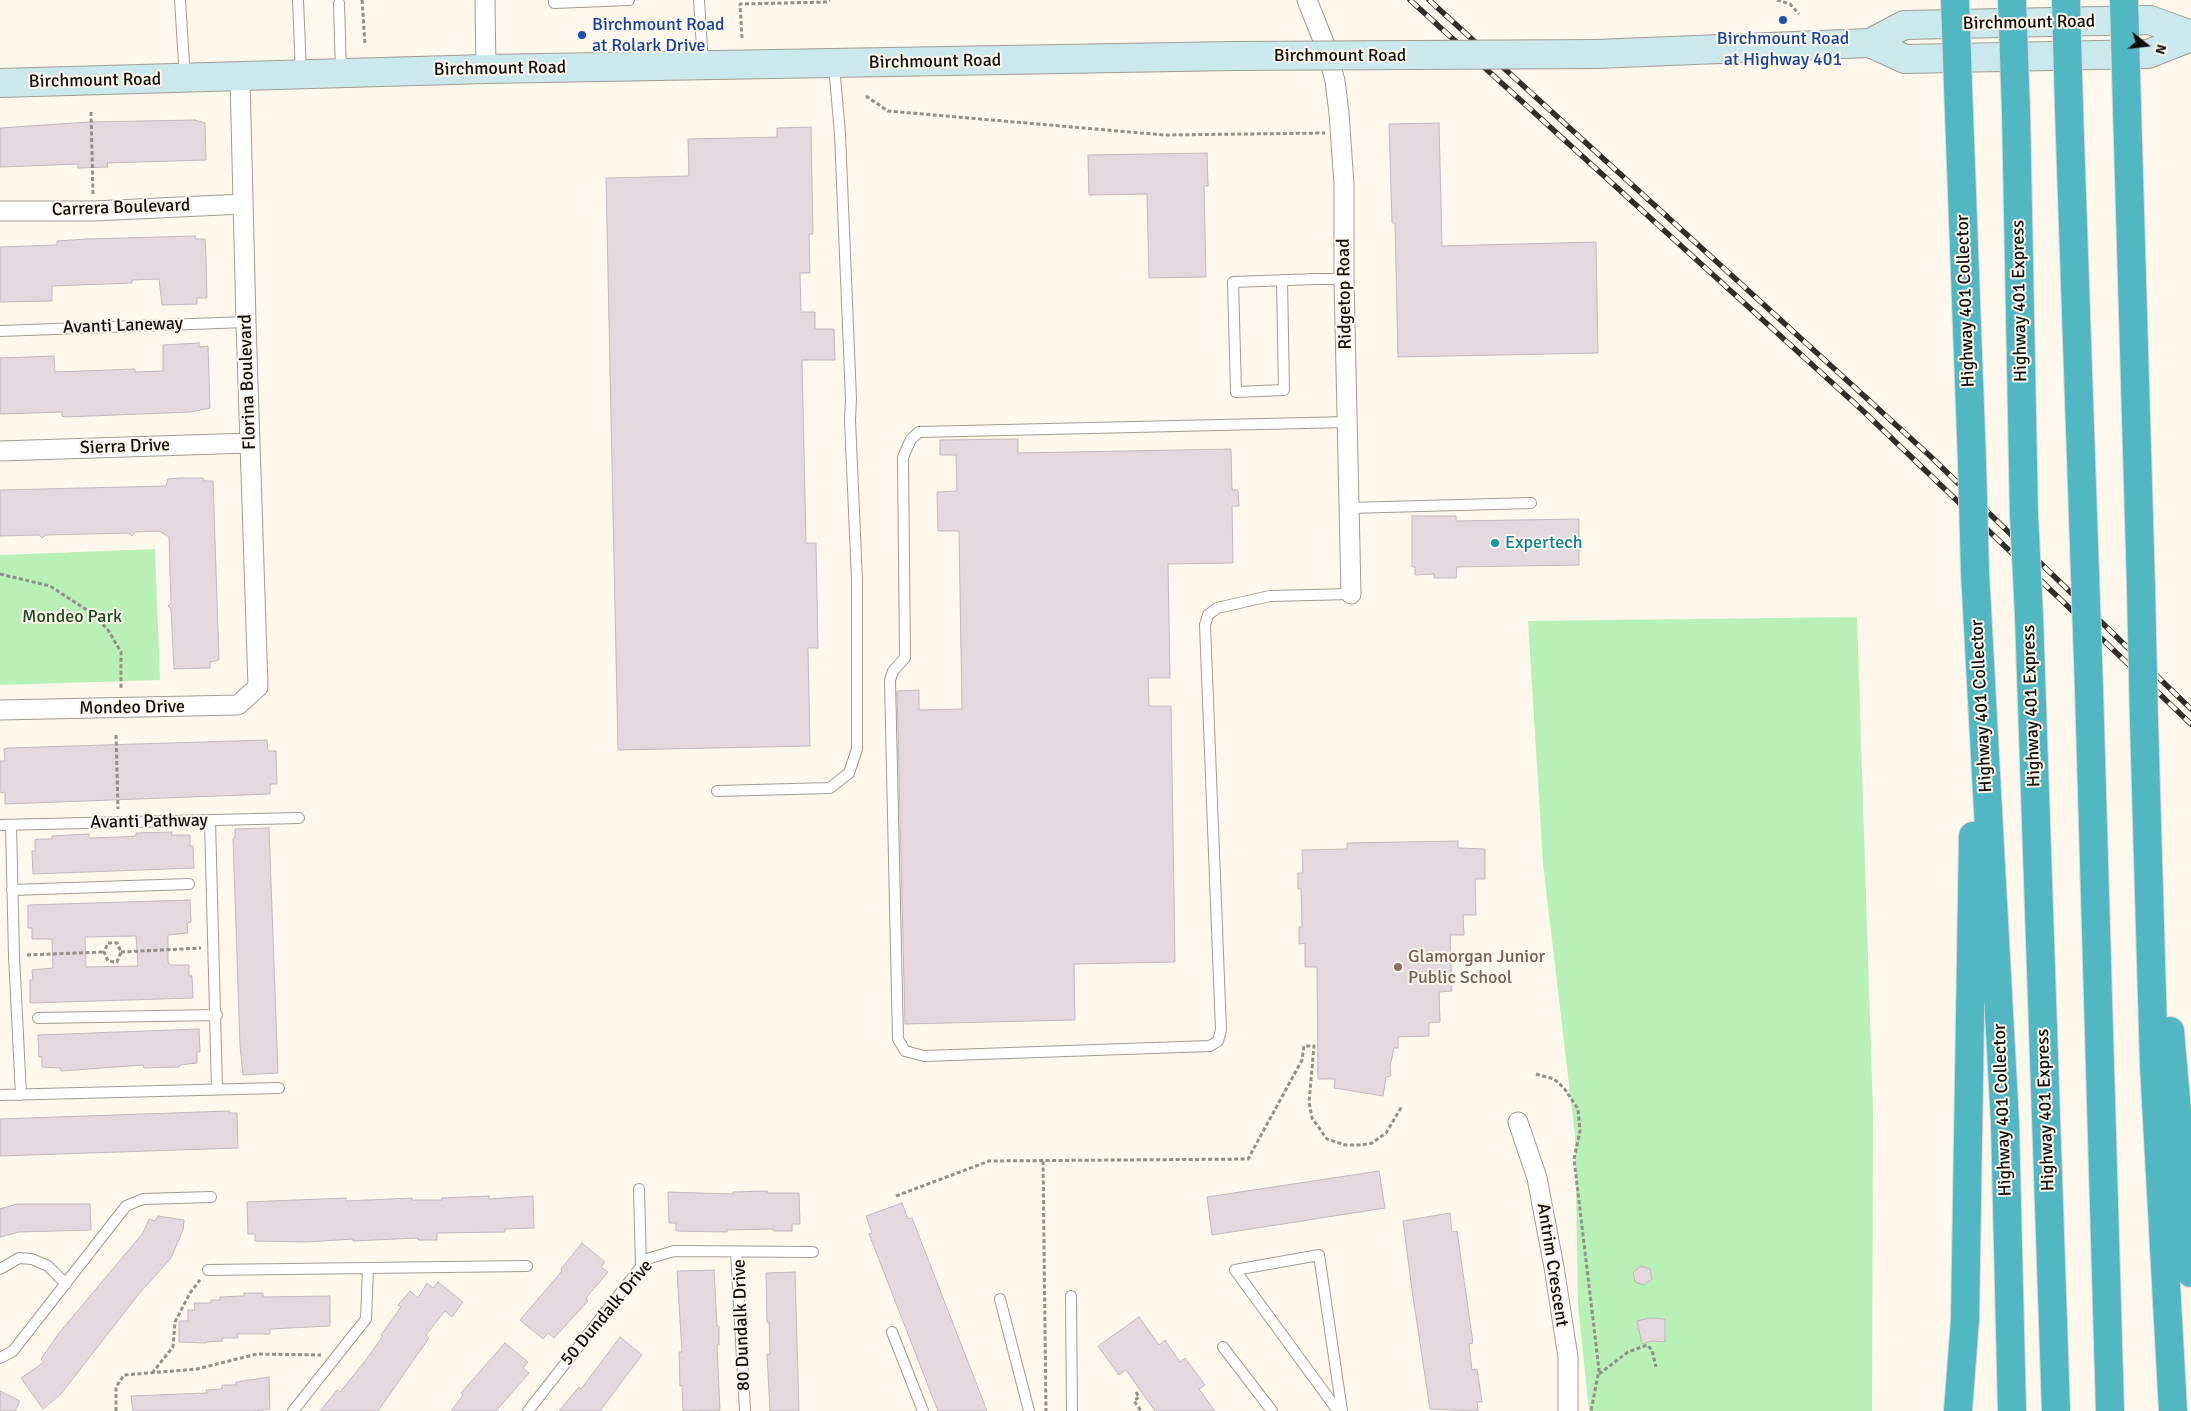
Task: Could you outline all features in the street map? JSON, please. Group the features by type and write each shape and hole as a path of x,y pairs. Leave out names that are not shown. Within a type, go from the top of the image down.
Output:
{"highway":[{"name":"Highway 401 Collector","path":"1955,0 1976,584 2005,1123 2012,1411"},
{"name":"Highway 401 Express","path":"2012,0 2024,515 2056,1411"},
{"path":"2066,0 2089,689 2110,1411"},
{"path":"2124,0 2141,588 2148,932 2173,1411"},
{"path":"1958,1411 1965,1310 1976,584"},
{"path":"2148,932 2166,983 2191,1273"}],"main road":[{"name":"Birchmount Road","path":"0,83 240,78 486,69 703,65 1234,56 1596,54 1870,43 1904,25 2150,20 2191,36"}],"street":[{"path":"485,0 486,69"},
{"name":"Ridgetop Road","path":"1307,0 1328,50 1335,81 1344,185 1350,594"},
{"name":"Florina Boulevard","path":"240,78 258,687"},
{"name":"Carrera Boulevard","path":"0,211 94,211 243,204"},
{"name":"Sierra Drive","path":"0,451 250,443"},
{"name":"Mondeo Drive","path":"0,710 238,705 258,687"},
{"name":"Antrim Crescent","path":"1518,1122 1537,1178 1554,1267 1559,1313 1568,1357 1568,1411"}],"lane":[{"path":"180,0 185,79"},
{"path":"298,0 302,76"},
{"path":"554,0 554,3 629,0"},
{"path":"699,0 703,65"},
{"path":"339,3 341,74"},
{"path":"717,791 830,788 849,772 857,749 857,580 850,420 851,400 840,134 834,64"},
{"path":"1282,280 1284,390 1236,392 1234,282 1282,280 1344,279"},
{"name":"Avanti Laneway","path":"0,331 246,322"},
{"path":"1348,422 919,432 910,439 903,457 905,658 892,671 890,680 898,1038 905,1051 924,1056 1210,1046 1218,1041 1221,1030 1205,625 1208,614 1217,608 1270,596 1350,594"},
{"path":"1349,508 1531,503"},
{"name":"Avanti Pathway","path":"0,825 299,818"},
{"path":"210,821 217,1015 217,1089"},
{"path":"11,825 14,956 21,1094"},
{"path":"12,890 190,884"},
{"path":"38,1018 217,1015"},
{"path":"0,1095 279,1088"},
{"path":"639,1189 641,1267"},
{"path":"0,1358 13,1351 121,1210 130,1203 143,1199 211,1197"},
{"name":"50 Dundalk Drive","path":"528,1411 646,1259 668,1252 736,1252"},
{"name":"80 Dundalk Drive","path":"745,1411 736,1252 812,1252"},
{"path":"1338,1411 1235,1270 1319,1256 1342,1411"},
{"path":"0,1269 19,1258 32,1259 48,1266 66,1284"},
{"path":"208,1270 527,1266"},
{"path":"293,1411 366,1319 368,1268"},
{"path":"1071,1296 1072,1411"},
{"path":"1000,1299 1029,1411"},
{"path":"892,1332 923,1411"},
{"path":"1223,1347 1272,1411"}],"path":[{"path":"362,0 365,44"},
{"path":"742,38 740,4 827,2 830,0"},
{"path":"1777,0 1790,4 1799,14"},
{"path":"866,96 888,111 1164,135 1340,132"},
{"path":"91,112 94,211"},
{"path":"0,574 50,586 81,605 104,625 116,641 122,657 120,660 122,708"},
{"path":"116,735 118,812"},
{"path":"108,943 116,944 121,952 117,962 108,961 104,952 108,943"},
{"path":"121,952 215,948"},
{"path":"14,956 104,952"},
{"path":"896,1196 989,1161 1248,1159 1302,1060 1304,1046 1314,1046 1309,1102 1312,1118 1327,1139 1345,1144 1362,1145 1372,1143 1386,1132 1402,1106"},
{"path":"1536,1074 1554,1079 1564,1088 1578,1109 1580,1132 1574,1159 1592,1299 1598,1375 1591,1411"},
{"path":"1043,1161 1046,1411"},
{"path":"152,1373 172,1347 175,1322 190,1293 208,1270"},
{"path":"1598,1375 1628,1352 1647,1345 1652,1350 1656,1367"},
{"path":"116,1411 116,1387 124,1375 197,1369 257,1354 319,1354 336,1358"},
{"path":"1136,1392 1139,1397 1134,1401 1141,1411"}],"green space":[{"name":"Mondeo Park","path":"155,549 160,680 0,685 0,555"},
{"path":"1857,617 1873,1113 1872,1411 1589,1411 1578,1305 1575,1135 1543,864 1528,621"}],"building":[{"path":"195,120 205,123 206,160 107,163 108,167 78,168 78,164 0,167 0,128 89,122"},
{"path":"1439,123 1442,246 1596,242 1598,353 1398,357 1395,223 1392,223 1389,124"},
{"path":"811,127 813,234 809,234 810,273 800,273 801,312 815,312 815,329 834,329 835,360 802,360 806,543 816,543 818,648 808,648 810,746 618,750 606,178 689,176 688,139 777,137 777,128"},
{"path":"1207,153 1208,186 1204,186 1206,277 1149,278 1147,194 1089,195 1088,155"},
{"path":"195,236 196,239 205,239 206,255 207,298 197,298 197,304 162,305 159,279 132,280 132,283 52,286 52,301 0,302 0,247 57,245 57,241 86,239"},
{"path":"199,343 199,347 208,346 210,408 191,412 65,417 62,416 62,412 0,414 0,358 54,356 55,372 135,369 135,372 163,371 163,345"},
{"path":"1018,439 1018,453 1231,449 1232,490 1238,490 1239,506 1232,506 1233,563 1168,564 1170,678 1148,678 1149,706 1171,706 1175,962 1074,964 1075,1020 905,1024 897,691 919,690 919,710 962,709 959,531 938,531 937,492 957,491 956,455 940,455 940,440"},
{"path":"203,478 204,481 213,481 219,660 210,662 210,668 174,669 171,609 168,606 171,603 169,537 159,531 135,532 132,536 129,533 46,535 42,538 39,535 0,536 0,490 166,486 168,479"},
{"name":"Expertech","path":"1412,516 1456,516 1456,521 1579,519 1579,565 1457,567 1456,578 1434,578 1434,574 1415,575 1415,567 1412,567"},
{"path":"267,740 268,751 276,751 277,784 270,784 270,794 5,804 5,792 0,793 0,761 5,761 4,749 7,748"},
{"path":"269,828 278,1073 243,1075 240,1046 233,838 235,838 235,829"},
{"path":"172,832 171,835 190,835 190,846 193,846 194,868 33,874 32,851 35,851 35,840 38,839 52,839 52,836 89,834 89,838 121,837 136,836 136,833"},
{"path":"1458,841 1458,848 1485,849 1485,879 1475,879 1476,915 1463,915 1464,935 1450,935 1452,991 1439,992 1440,1022 1429,1023 1429,1036 1398,1037 1398,1048 1394,1048 1390,1066 1391,1076 1386,1077 1383,1096 1334,1088 1335,1079 1318,1079 1317,967 1305,967 1305,943 1299,944 1299,927 1302,927 1301,889 1298,889 1298,873 1303,873 1302,850 1347,849 1347,843"},
{"path":"190,900 191,922 187,923 188,933 168,935 168,962 170,965 189,965 189,976 192,976 193,998 30,1003 30,980 33,980 32,970 53,968 52,939 32,939 32,928 28,928 28,905","holes":["136,936 138,966 86,967 85,937"]},
{"path":"199,1029 200,1052 197,1052 197,1063 180,1065 179,1067 144,1068 143,1065 61,1071 60,1068 42,1067 42,1057 39,1057 38,1035"},
{"path":"229,1111 229,1113 237,1113 238,1148 0,1156 0,1119"},
{"path":"1379,1171 1385,1208 1212,1235 1207,1197"},
{"path":"767,1191 767,1193 799,1193 800,1224 792,1224 792,1231 773,1231 773,1229 727,1230 727,1232 676,1231 676,1223 669,1223 668,1192 733,1194 733,1192"},
{"path":"489,1196 489,1199 533,1196 534,1228 505,1229 505,1232 437,1233 437,1240 418,1240 418,1238 307,1242 255,1241 255,1234 248,1234 247,1202 346,1198 346,1201 412,1198 412,1200 442,1200 442,1198"},
{"path":"902,1203 908,1219 912,1218 987,1411 938,1411 869,1234 872,1233 866,1216"},
{"path":"17,1204 90,1204 91,1230 19,1232 0,1237 0,1209"},
{"path":"1450,1213 1452,1232 1457,1231 1473,1343 1469,1344 1472,1370 1477,1369 1482,1402 1477,1402 1478,1411 1430,1409 1412,1290 1403,1221"},
{"path":"158,1216 184,1220 183,1230 171,1258 138,1295 61,1394 43,1409 21,1378 44,1362 41,1359 59,1333 143,1233 149,1219 155,1221"},
{"path":"582,1243 605,1262 601,1267 608,1272 586,1298 588,1301 554,1338 548,1333 543,1339 520,1320 562,1271 561,1269"},
{"path":"1641,1266 1650,1269 1652,1279 1644,1285 1635,1282 1633,1272"},
{"path":"714,1270 717,1326 719,1326 719,1345 717,1345 720,1410 683,1411 682,1385 680,1386 679,1352 682,1352 677,1271"},
{"path":"795,1272 799,1411 770,1411 767,1354 770,1354 766,1273"},
{"path":"438,1282 463,1302 452,1317 445,1311 426,1335 429,1338 378,1411 320,1411 337,1390 340,1392 365,1361 401,1307 398,1305 410,1291 418,1298 427,1283 433,1288"},
{"path":"244,1293 263,1293 263,1297 330,1296 330,1326 270,1329 270,1334 237,1334 238,1338 222,1338 222,1341 206,1343 179,1342 179,1321 188,1321 188,1310 195,1310 194,1303 211,1303 211,1300 220,1300 220,1297 244,1296"},
{"path":"1139,1317 1159,1345 1165,1340 1180,1362 1185,1358 1205,1385 1199,1389 1215,1411 1155,1411 1126,1370 1119,1375 1098,1346"},
{"path":"1650,1318 1665,1319 1665,1342 1652,1341 1642,1344 1637,1321"},
{"path":"620,1337 642,1355 600,1411 559,1411 579,1387 581,1389"},
{"path":"505,1343 528,1362 523,1368 529,1373 496,1411 451,1411 463,1395 461,1393"},
{"path":"269,1377 270,1409 254,1411 133,1411 131,1396 207,1393 206,1390 222,1389 222,1385 236,1385 236,1382"},
{"path":"0,1391 20,1401 15,1411 0,1411"}],"railway":[{"path":"1410,0 1861,409 2191,724"},
{"path":"1429,0 1929,455 2191,709"}],"place":[{"name":"Birchmount Road at Highway 401","path":"1783,20"},
{"name":"Birchmount Road at Rolark Drive","path":"582,35"},
{"name":"Expertech","path":"1495,543"},
{"name":"Glamorgan Junior Public School","path":"1398,967"}]}
